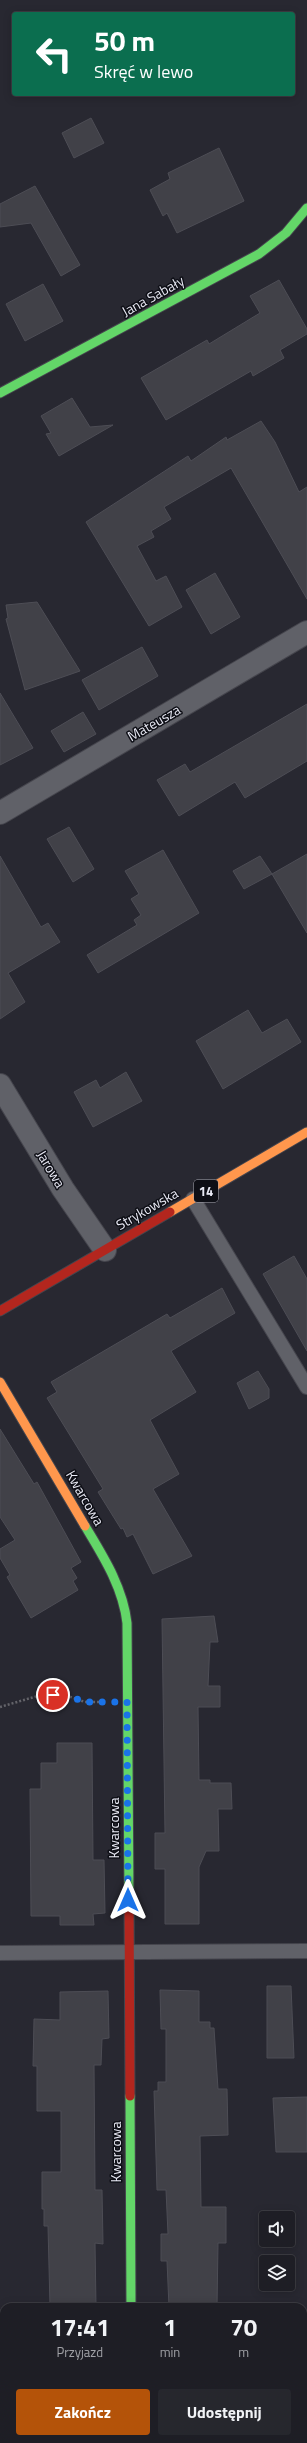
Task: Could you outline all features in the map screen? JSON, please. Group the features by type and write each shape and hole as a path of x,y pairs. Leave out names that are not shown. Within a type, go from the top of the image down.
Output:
{"street":[{"name":"Jana Sabały","path":"0,393 18,386 259,254 286,233 307,208"},
{"name":"Mateusza","path":"0,813 307,632"},
{"name":"Jarowa","path":"0,1085 63,1189 105,1250"},
{"name":"Strykowska","path":"0,1311 307,1132"},
{"name":"Kwarcowa","path":"0,1382 109,1567 118,1586 124,1604 127,1623 131,2303"}],"lane":[{"path":"192,1199 307,1387"},
{"path":"0,1953 307,1950"}],"path":[{"path":"0,1707 42,1695 65,1695 85,1702 127,1702"}],"building":[{"path":"91,118 104,143 74,158 62,133"},
{"path":"219,148 244,201 177,233 167,213 163,216 150,190 170,179 168,173"},
{"path":"35,186 80,265 61,276 31,223 0,227 0,204"},
{"path":"279,280 307,329 307,334 280,350 284,358 253,376 251,371 166,420 141,378 207,340 209,344 260,313 250,296"},
{"path":"43,284 63,321 25,341 6,304"},
{"path":"72,398 90,427 113,425 59,456 46,434 51,433 41,416"},
{"path":"261,421 275,442 299,492 307,487 307,599 231,468 164,507 171,519 151,531 154,537 137,546 156,581 166,576 182,607 149,626 86,522 188,456 191,461 226,437 227,440"},
{"path":"215,573 240,617 211,634 186,590"},
{"path":"37,602 80,671 25,690 6,619 8,618 6,605"},
{"path":"142,647 158,676 99,710 82,680"},
{"path":"0,693 33,748 0,765"},
{"path":"307,704 307,761 245,798 235,782 179,816 157,780 185,764 190,772"},
{"path":"83,712 96,734 64,752 51,731"},
{"path":"69,827 94,869 73,882 47,839"},
{"path":"163,850 199,913 98,973 87,955 137,925 134,920 141,915 131,899 139,894 125,871"},
{"path":"307,854 307,933 272,874"},
{"path":"0,856 41,927 48,923 60,942 8,973 25,1002 0,1019"},
{"path":"260,856 272,874 244,889 233,871"},
{"path":"248,1010 262,1033 287,1019 301,1042 223,1089 196,1041"},
{"path":"126,1072 142,1101 93,1127 74,1092 96,1080 100,1088"},
{"path":"294,1256 307,1279 307,1351 263,1274"},
{"path":"222,1288 235,1313 171,1351 196,1392 150,1420 179,1474 153,1489 192,1556 153,1574 133,1534 127,1537 123,1528 121,1529 98,1492 103,1489 47,1398 57,1392 51,1382 167,1314 170,1318"},
{"path":"258,1371 269,1389 269,1398 249,1409 237,1383"},
{"path":"0,1429 34,1484 37,1482 81,1562 71,1568 77,1578 73,1581 78,1590 31,1618 7,1577 10,1575 0,1558 0,1549 15,1540 0,1517"},
{"path":"214,1616 218,1642 210,1642 208,1686 220,1686 220,1707 198,1707 199,1780 210,1780 210,1783 231,1783 232,1809 218,1809 219,1851 206,1851 199,1867 199,1924 165,1924 165,1869 155,1869 155,1833 165,1833 162,1619"},
{"path":"57,1743 92,1743 93,1860 104,1860 105,1913 93,1914 94,1925 60,1925 60,1916 31,1916 30,1789 41,1789 41,1763 57,1763"},
{"path":"267,1986 291,1986 294,2058 267,2058"},
{"path":"160,1990 199,1991 199,2022 210,2022 210,2028 214,2028 218,2089 227,2089 228,2135 200,2136 201,2207 226,2207 226,2243 218,2243 217,2303 169,2303 167,2261 161,2261 161,2234 168,2234 166,2190 157,2190 154,2091 158,2091 158,2082 166,2082 166,2029 161,2029"},
{"path":"108,1991 109,2038 102,2039 101,2065 94,2065 95,2190 102,2190 103,2244 95,2243 96,2303 50,2303 48,2226 44,2226 44,2209 42,2209 42,2172 61,2172 61,2111 37,2111 37,2066 33,2066 34,2019 60,2020 60,1992"},
{"path":"307,2097 307,2152 276,2152 273,2098"}],"traffic: fast":[{"path":"0,393 259,254 286,233 307,208"},
{"path":"85,1526 117,1584 125,1610 127,1623 129,1897"},
{"path":"130,2096 131,2303"}],"traffic: slow":[{"path":"170,1212 307,1132"},
{"path":"0,1382 85,1526"}],"traffic: jam":[{"path":"0,1311 170,1212"},
{"path":"129,1897 130,2096"}],"route":[{"path":"53,1695 65,1695 85,1702 127,1702 128,1900"}]}
